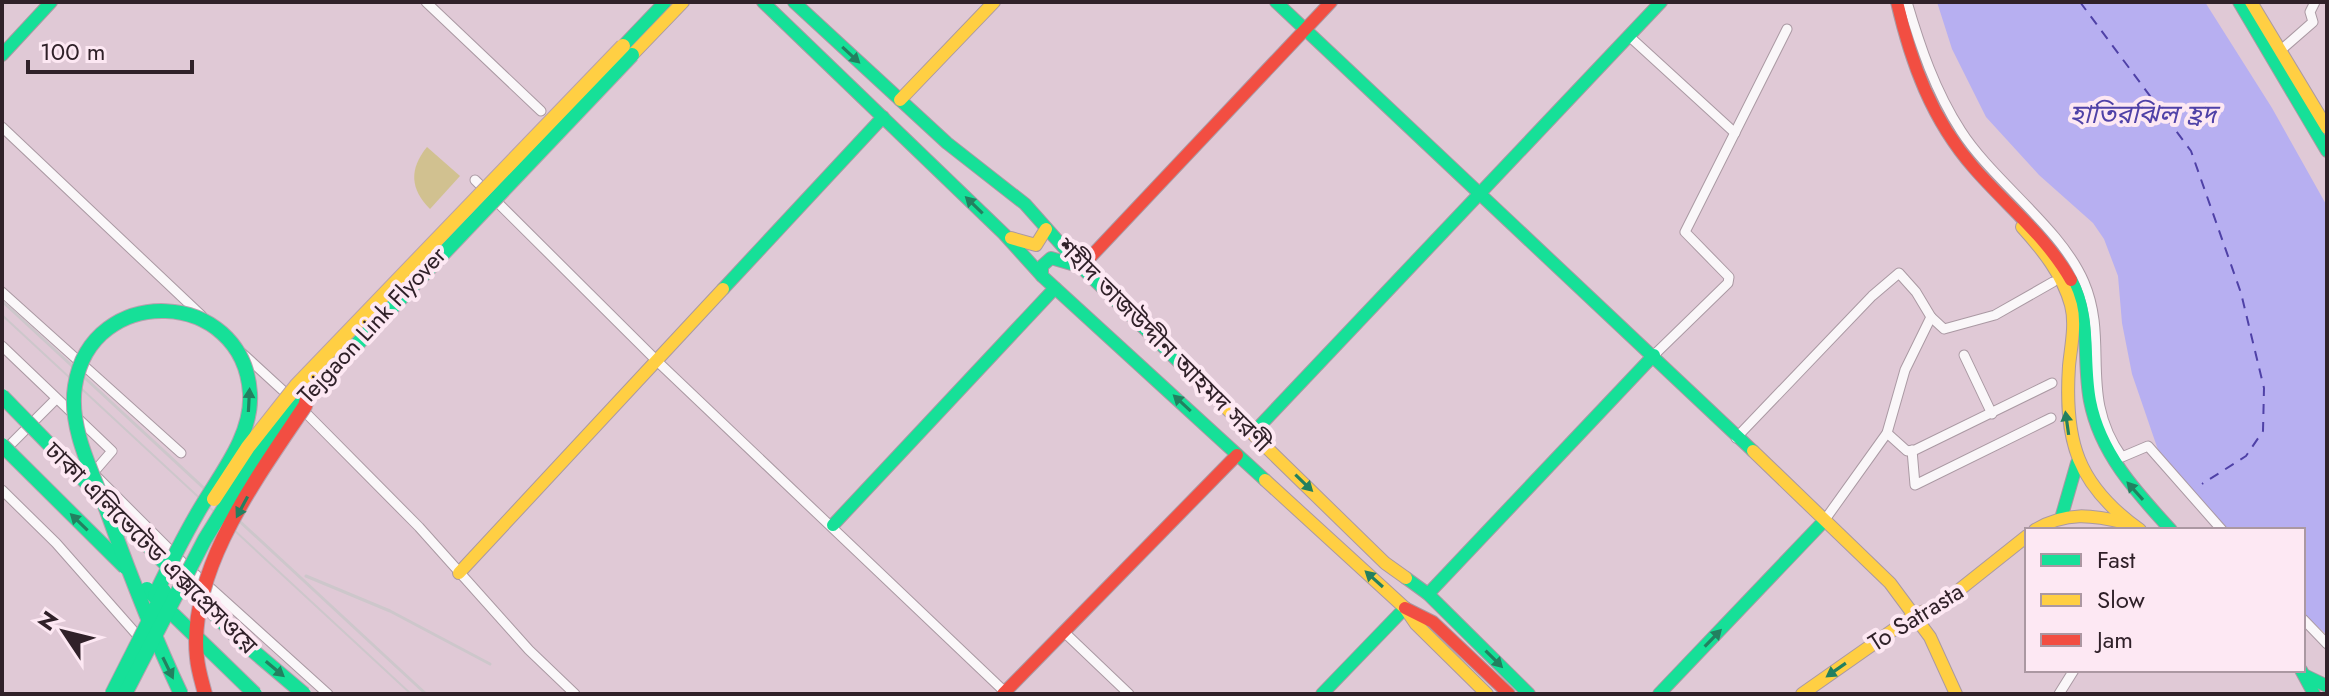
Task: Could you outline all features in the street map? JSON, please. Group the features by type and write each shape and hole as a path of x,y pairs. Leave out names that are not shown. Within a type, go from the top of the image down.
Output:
{"main road":[{"path":"2,55 51,2"},
{"path":"628,50 665,2"},
{"name":"Tejgaon Link Flyover","path":"115,694 195,531 271,416 419,256 628,50 683,2"},
{"path":"752,2 784,32 797,35"},
{"name":"শহীদ তাজউদ্দীন আহমদ সরণী","path":"763,2 1004,234 1042,276 1405,608 1416,624 1487,694"},
{"name":"শহীদ তাজউদ্দীন আহমদ সরণী","path":"794,2 947,143 1025,204 1081,267 1385,563 1428,594 1529,694"},
{"path":"900,100 994,2"},
{"path":"1276,2 1477,193 1654,355 1736,438 1890,583 1916,614 1956,694"},
{"path":"1042,276 1042,266 1051,258 1081,267 1331,2"},
{"path":"1253,433 1661,2"},
{"path":"1889,2 1906,70 1930,116 1959,160 2049,255 2071,308 2073,332 2065,407 2077,463 2096,491 2134,527"},
{"path":"1897,2 1912,66 1943,124 1971,165 2080,295 2090,409 2103,448 2122,476 2169,528"},
{"path":"2239,2 2327,151"},
{"path":"2251,2 2327,128"},
{"name":"Tejgaon Link Flyover","path":"125,694 236,485 267,439 628,50"},
{"path":"459,573 883,117"},
{"path":"1004,234 1020,244 1036,245 1046,229"},
{"path":"833,525 1055,288"},
{"path":"155,595 242,432 251,391 244,364 227,336 194,314 165,309 137,312 109,326 86,353 78,368 74,398 89,462 141,606 181,694"},
{"path":"1428,594 1654,355"},
{"path":"205,694 195,638 200,601 208,576 244,503 305,406 309,392"},
{"name":"ঢাকা এলিভেটেড এক্সপ্রেসওয়ে","path":"2,396 239,639 304,694"},
{"name":"ঢাকা এলিভেটেড এক্সপ্রেসওয়ে","path":"2,445 255,694"},
{"path":"1004,693 1237,455"},
{"path":"2062,515 2077,463"},
{"path":"2039,528 2062,515 2082,514 2134,527"},
{"path":"1659,694 1824,521"},
{"name":"To Satrasta","path":"1802,694 1916,614 1941,604 2025,538"},
{"path":"1932,641 1933,621 1941,604"},
{"path":"1322,694 1405,608 1424,616 1509,694"},
{"path":"2302,672 2327,686"},
{"path":"2302,672 2314,694"}],"street":[{"path":"426,2 541,111"},
{"path":"1907,2 1923,56 1961,131 2048,230 2084,281 2094,327 2099,415 2108,437 2122,457 2148,446 2220,528"},
{"path":"2258,2 2327,120"},
{"path":"2281,50 2313,22 2310,12 2315,2"},
{"path":"1654,355 1728,283 1729,277 1685,232 1787,29"},
{"path":"1630,37 1735,133"},
{"path":"2,127 277,385 419,527 575,694"},
{"path":"475,180 658,362 833,525 1004,693"},
{"path":"1736,438 1872,296 1899,273 1916,292 1931,317 1944,329 1995,315 2053,282"},
{"path":"2,292 181,453"},
{"path":"1824,521 1887,433 1905,370 1931,317"},
{"path":"2,346 112,451 93,473 184,564 328,694"},
{"path":"1964,355 1992,414"},
{"path":"1887,433 1907,451 1912,450 2052,383"},
{"path":"2,453 56,399"},
{"path":"1912,450 1915,485 2051,418"},
{"path":"2,490 56,543 138,636"},
{"path":"115,694 184,564"},
{"path":"2305,621 2327,644"},
{"path":"1064,632 1129,694"},
{"path":"2059,694 2073,672"},
{"path":"310,676 314,694"}],"shaded area":[{"path":"427,147 460,176 430,209 419,194 414,179 417,163"}],"water":[{"name":"হাতিরঝিল হ্রদ","path":"1937,2 2205,2 2272,108 2327,206 2327,635 2305,615 2305,528 2214,528 2170,474 2157,447 2132,374 2122,323 2118,276 2104,239 2093,223 2039,175 1986,117 1952,49"}],"ferry route":[{"path":"2080,2 2191,151 2241,293 2264,388 2263,431 2246,456 2202,484"}],"tram line":[{"path":"2,315 411,694"}],"railway":[{"path":"2,301 426,694"},
{"path":"306,576 390,611 490,664"}],"traffic: fast":[{"path":"2,55 51,2"},
{"path":"623,46 665,2"},
{"path":"763,2 1004,234 1042,276 1265,480"},
{"path":"794,2 947,143 1025,204 1081,267 1186,369"},
{"path":"1276,2 1753,451"},
{"path":"1253,433 1661,2"},
{"path":"2239,2 2327,151"},
{"path":"125,694 205,539 267,439 632,55"},
{"path":"723,289 883,117"},
{"path":"1042,276 1042,266 1051,258 1075,265"},
{"path":"2071,280 2082,309 2090,401 2102,438 2121,471 2169,528"},
{"path":"833,525 1055,288"},
{"path":"155,595 191,524 240,441 246,425 250,393 241,358 222,333 196,317 166,311 136,315 108,328 87,352 75,386 74,402 75,419 90,468 142,605 181,694"},
{"path":"1428,594 1654,355"},
{"path":"2,396 239,639 304,694"},
{"path":"2,445 125,567"},
{"path":"2062,515 2077,463"},
{"path":"1659,694 1824,521"},
{"path":"1406,578 1428,594 1529,694"},
{"path":"147,589 255,694"},
{"path":"112,694 164,591"},
{"path":"1322,694 1405,608"},
{"path":"2302,672 2314,694"},
{"path":"2306,676 2327,686"}],"traffic: slow":[{"path":"632,55 683,2"},
{"path":"900,100 994,2"},
{"path":"2251,2 2327,128"},
{"path":"214,499 248,447 297,385 623,46"},
{"path":"2022,227 2057,273 2071,305 2069,417 2079,459 2102,496 2138,528"},
{"path":"1011,238 1036,245 1046,229"},
{"path":"459,573 723,289"},
{"path":"1186,369 1385,563 1406,578"},
{"path":"1753,451 1890,583 1930,637 1956,694"},
{"path":"1265,480 1405,608 1416,624 1487,694"},
{"path":"2039,528 2079,516 2126,523"},
{"path":"1802,694 1916,614 1939,606 2025,538"}],"traffic: jam":[{"path":"1081,267 1331,2"},
{"path":"1897,2 1916,69 1946,130 1974,168 2050,249 2071,280"},
{"path":"205,694 198,662 197,625 203,591 230,525 305,406 309,392"},
{"path":"1003,694 1237,455"},
{"path":"1405,608 1433,622 1509,694"}]}
